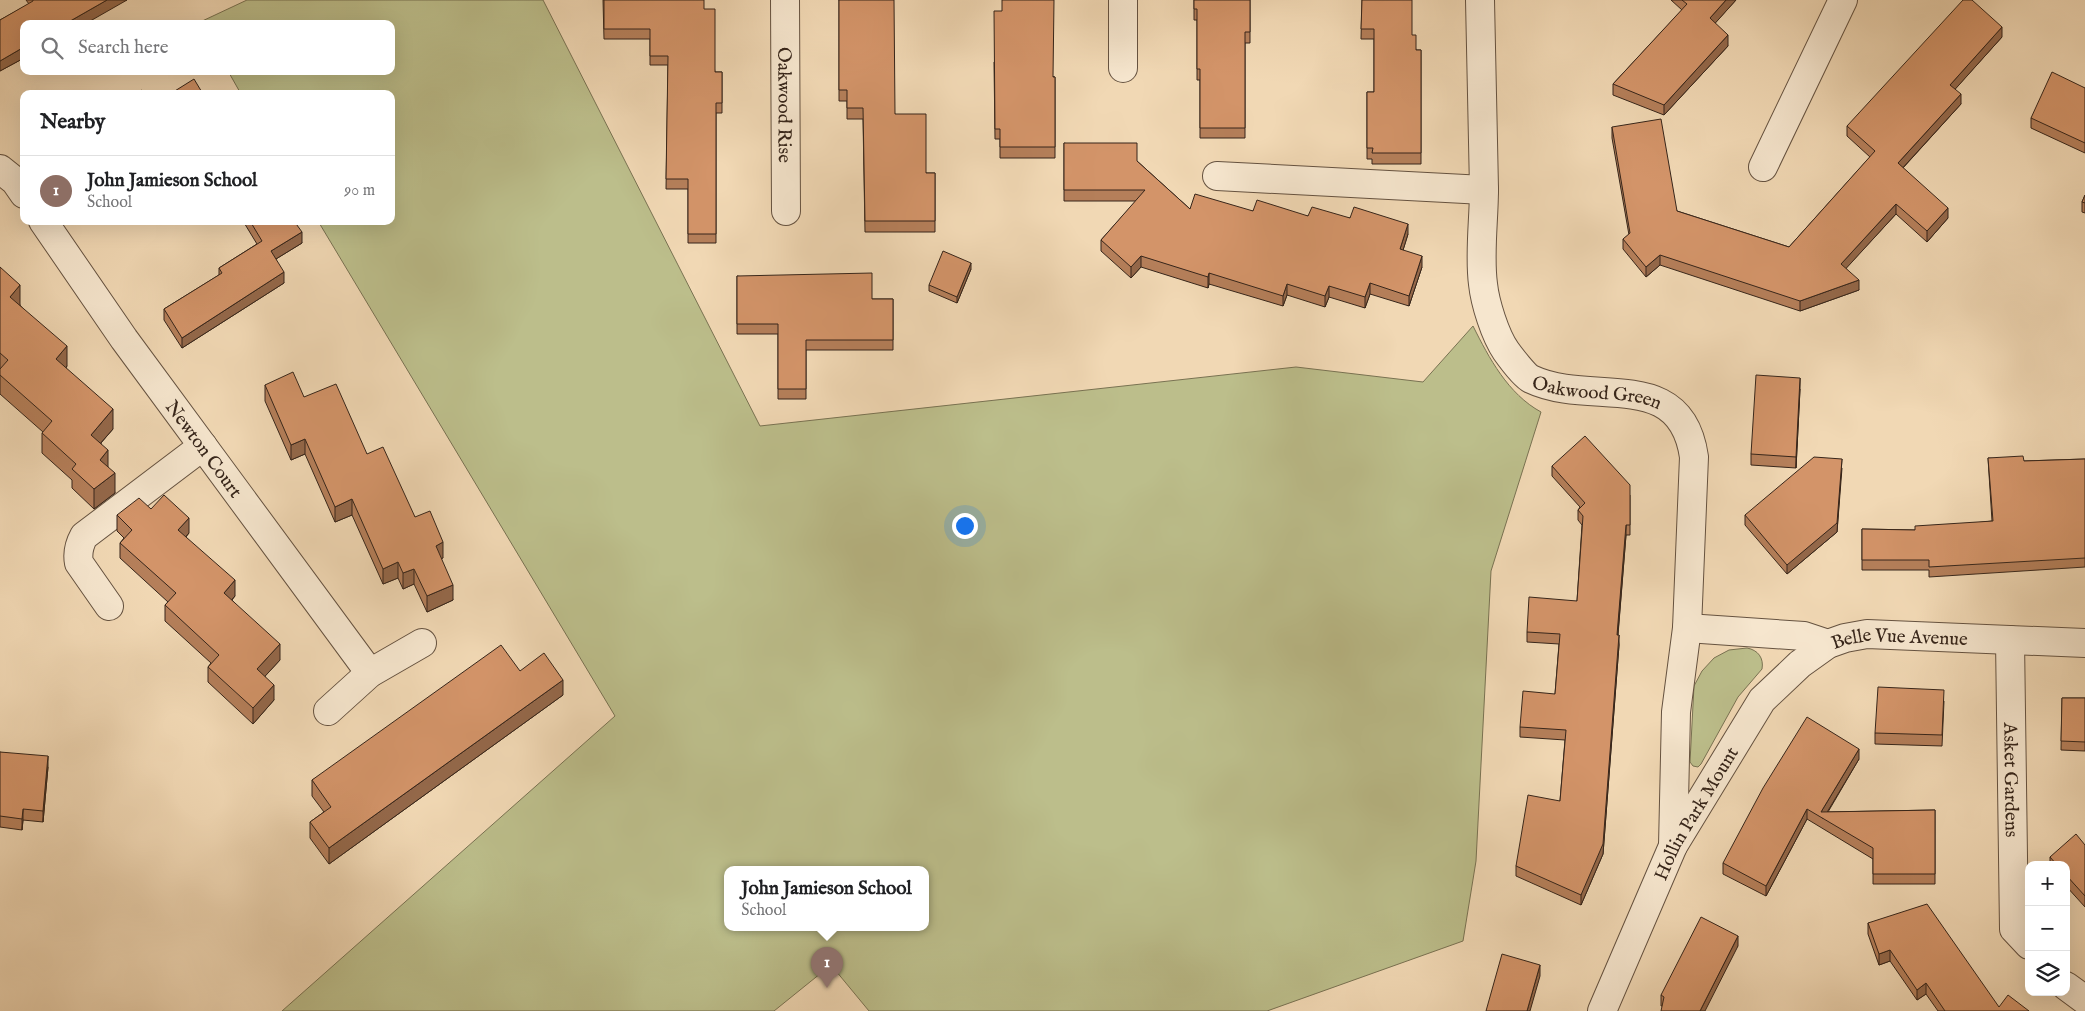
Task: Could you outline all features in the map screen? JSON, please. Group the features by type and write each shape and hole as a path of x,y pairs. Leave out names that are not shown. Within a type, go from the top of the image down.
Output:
{"street":[{"name":"Oakwood Rise","path":"785,0 786,211"},
{"path":"1123,0 1123,68"},
{"name":"Oakwood Green","path":"1480,0 1484,190 1482,284 1491,319 1505,350 1529,379 1566,390 1639,396 1657,400 1672,409 1684,423 1692,439 1694,457 1687,628 1676,712 1673,846"},
{"path":"1763,167 1843,0"},
{"path":"0,170 15,181 20,188"},
{"path":"1217,176 1484,190"},
{"name":"Newton Court","path":"46,225 124,339 370,672"},
{"path":"109,606 79,563 80,543 84,536 203,446"},
{"name":"Belle Vue Avenue","path":"1687,628 1804,636 1828,644 1845,638 1867,634 2085,643"},
{"name":"Asket Gardens","path":"2010,640 2014,928 2025,940"},
{"path":"328,712 370,672 422,644"},
{"name":"Hollin Park Mount","path":"1602,1011 1673,846 1762,700 1800,664 1828,644"},
{"path":"2070,989 2085,1000"}],"green space":[{"path":"247,0 543,0 760,426 1296,367 1423,382 1473,326 1493,363 1509,385 1529,404 1541,412 1491,571 1476,861 1463,941 1267,1011 869,1011 831,965 774,1011 282,1011 615,716 320,225 395,225 395,90 239,90 230,75 395,75 395,20 204,20"},
{"path":"1747,648 1759,655 1762,661 1762,669 1738,697 1701,764 1698,767 1693,766 1690,762 1694,686 1702,671 1714,658 1729,650"}],"building":[{"path":"107,0 72,20 20,20 20,49 0,61 0,20 33,1"},
{"path":"604,0 704,0 704,9 715,9 715,72 722,72 722,103 716,103 716,234 688,234 688,179 666,179 668,56 650,56 650,29 604,29"},
{"path":"839,0 894,0 895,114 926,114 926,173 935,173 935,221 865,221 863,108 847,108 847,90 839,90"},
{"path":"1002,0 1054,0 1053,77 1055,77 1055,147 1000,147 1000,129 995,129 994,11 1002,11"},
{"path":"1194,0 1250,0 1250,32 1245,32 1245,128 1200,128 1200,69 1197,69 1197,9 1194,9"},
{"path":"1362,0 1412,0 1412,35 1416,35 1416,50 1421,50 1421,153 1372,153 1373,148 1367,148 1367,92 1374,92 1374,29 1361,29"},
{"path":"1682,0 1726,0 1710,18 1728,35 1664,105 1613,84 1687,4"},
{"path":"1963,0 1972,0 2002,27 1950,85 1961,94 1898,163 1948,208 1927,231 1896,204 1841,264 1859,280 1800,301 1660,255 1646,267 1623,239 1630,233 1612,127 1661,119 1677,211 1789,247 1875,151 1847,126"},
{"path":"2052,72 2085,88 2085,143 2031,118"},
{"path":"194,79 201,90 176,90"},
{"path":"1064,143 1137,143 1137,161 1190,209 1195,194 1253,211 1257,200 1308,216 1312,207 1350,218 1354,207 1408,224 1400,249 1422,256 1409,296 1370,283 1365,297 1329,286 1325,296 1287,284 1283,296 1209,273 1208,277 1141,256 1131,267 1101,240 1145,190 1064,190"},
{"path":"252,225 297,225 302,232 271,251 284,272 182,338 164,309 222,273 219,268 262,241"},
{"path":"943,251 971,263 957,297 929,285"},
{"path":"0,267 20,285 10,297 67,346 56,359 113,409 91,435 108,450 100,460 115,473 94,489 72,469 76,464 42,433 52,421 0,375 0,369 8,360 0,353"},
{"path":"872,273 872,299 893,299 893,340 806,340 806,389 778,389 778,324 737,324 737,276"},
{"path":"293,372 304,397 336,384 367,454 383,447 415,517 430,511 443,542 436,546 453,585 427,596 414,569 403,573 398,562 383,569 352,499 335,507 305,439 291,445 265,385"},
{"path":"1756,375 1800,378 1796,457 1751,454"},
{"path":"1585,436 1630,485 1630,525 1626,525 1603,844 1581,895 1516,866 1528,795 1560,801 1566,730 1520,727 1523,691 1555,694 1560,634 1527,632 1529,597 1577,601 1583,516 1578,510 1585,503 1552,466"},
{"path":"2023,456 2024,461 2085,459 2085,558 1929,567 1929,560 1862,560 1862,529 1915,530 1915,526 1993,521 1988,458"},
{"path":"1814,457 1842,459 1837,523 1787,565 1745,515"},
{"path":"164,495 189,518 178,530 235,580 224,593 280,644 257,669 274,685 253,708 208,667 219,655 165,605 176,593 120,543 132,530 117,515 139,498 151,509"},
{"path":"501,645 520,671 544,653 563,680 329,848 310,822 331,807 312,780"},
{"path":"1878,687 1944,690 1942,735 1875,733"},
{"path":"2062,698 2085,698 2085,742 2061,741"},
{"path":"1807,717 1859,749 1821,812 1935,810 1935,874 1873,874 1873,848 1807,809 1766,886 1723,863 1763,788"},
{"path":"0,752 48,756 43,811 23,809 22,819 0,816"},
{"path":"2076,834 2085,845 2085,896 2070,879 2070,861 2054,861 2050,857"},
{"path":"1927,904 1999,1007 2008,995 2029,1011 1945,1011 1926,983 1917,990 1890,950 1879,954 1868,923"},
{"path":"1701,917 1738,936 1700,1011 1661,1011 1664,997 1661,995"},
{"path":"1502,954 1540,965 1527,1011 1486,1011"}],"place":[{"name":"John Jamieson School","path":"827,988"}]}
